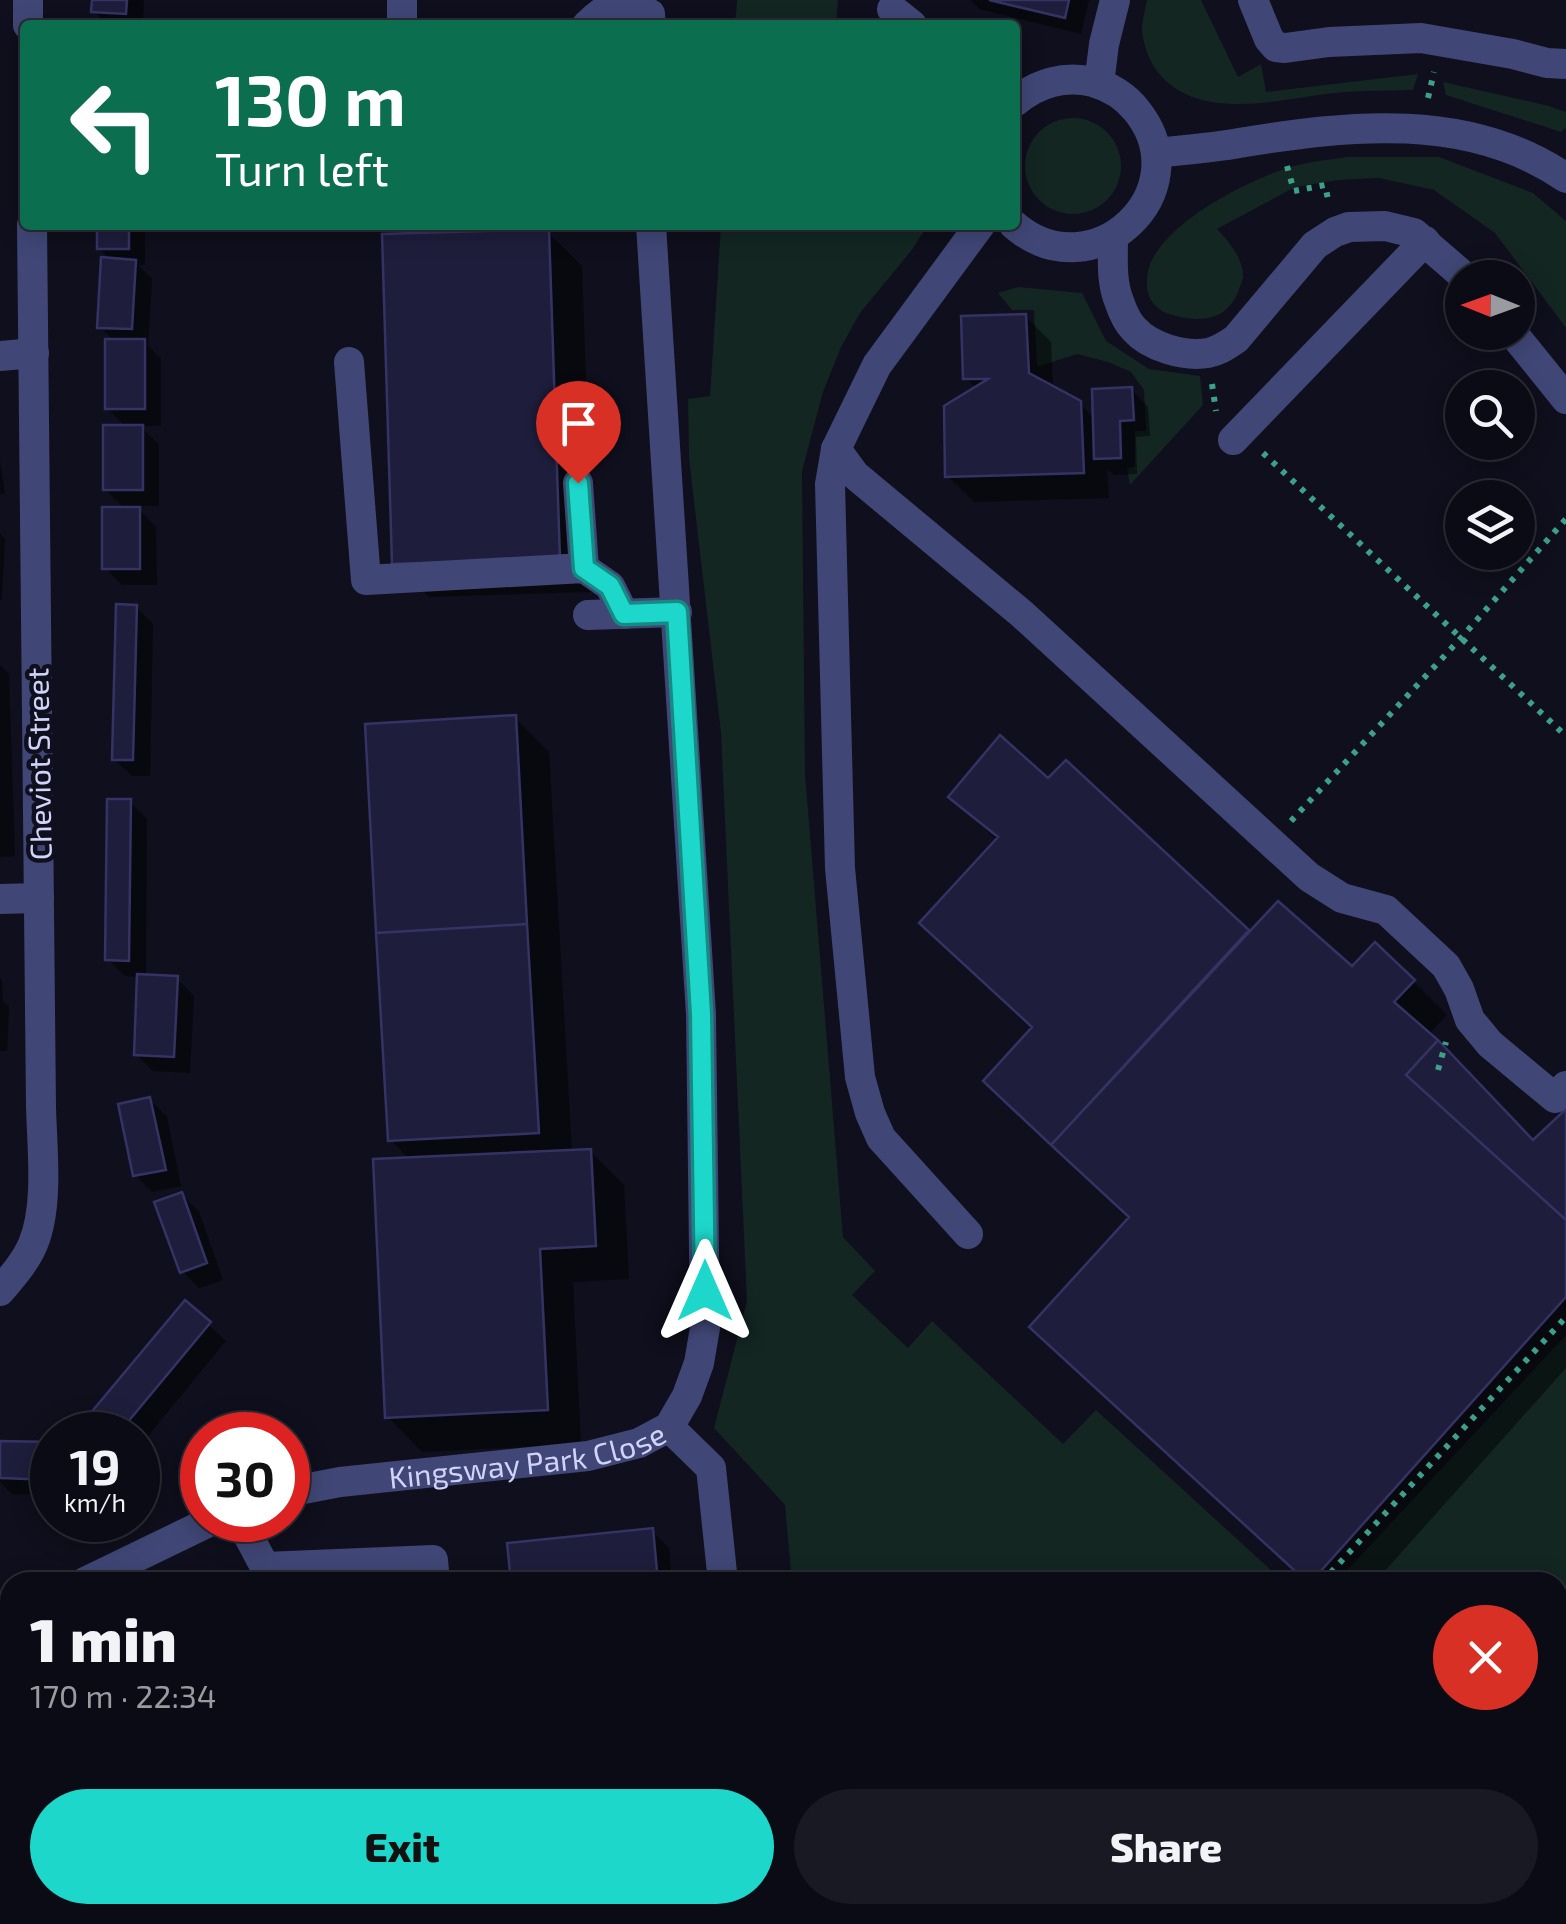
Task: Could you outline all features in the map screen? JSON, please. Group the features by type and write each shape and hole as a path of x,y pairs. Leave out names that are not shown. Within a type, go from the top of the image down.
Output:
{"street":[{"path":"1099,84 1104,44 1116,0"},
{"path":"1254,0 1276,47 1422,38 1566,64"},
{"path":"594,20 616,3 635,4 650,14 650,20"},
{"path":"1020,98 1036,87 1067,79 1099,84 1131,103 1151,135 1156,153 1155,178 1147,202 1133,222 1113,238 1094,246 1074,248 1053,246 1020,229"},
{"path":"1156,153 1376,127 1421,129 1505,148 1566,178"},
{"path":"1113,238 1117,298 1134,330 1163,347 1195,354 1223,348 1236,339 1315,246 1335,232 1349,227 1404,229 1446,260"},
{"name":"Cheviot Street","path":"0,1291 33,1244 44,1174 32,230"},
{"name":"Kingsway Park Close","path":"310,1488 588,1456 639,1443 670,1427 699,1363 705,1328 701,1014 651,230"},
{"path":"968,1234 881,1138 860,1077 840,868 830,484 836,449 876,366 976,230"},
{"path":"1237,436 1424,241"},
{"path":"1527,350 1566,399"},
{"path":"0,356 34,353"},
{"path":"349,362 366,580 584,568 610,586 624,614"},
{"path":"836,449 855,475 1022,614 1309,877 1342,898 1386,910 1446,966 1470,1020 1490,1044 1555,1098 1566,1086"},
{"path":"578,483 584,568"},
{"path":"588,615 677,612"},
{"path":"0,899 39,898"},
{"path":"670,1427 711,1468 722,1572"},
{"path":"106,1572 180,1536"},
{"path":"252,1542 265,1566 433,1560 434,1572"}],"path":[{"path":"1421,129 1440,42"},
{"path":"1279,136 1294,192 1325,185 1335,232"},
{"path":"1208,353 1215,409 1237,436 1566,736"},
{"path":"1271,842 1566,519"},
{"path":"1331,1572 1566,1317"}],"green space":[{"path":"737,0 838,0 836,20 735,20"},
{"path":"1147,0 1201,0 1238,77 1261,64 1266,92 1418,74 1413,90 1345,92 1238,104 1191,96 1171,85 1150,59 1142,31"},
{"path":"1443,82 1566,112 1566,127 1561,132 1446,95"},
{"path":"1073,118 1091,122 1107,132 1117,148 1121,166 1117,184 1107,200 1091,210 1073,214 1055,210 1039,200 1029,184 1025,166 1029,148 1039,132 1055,122"},
{"path":"1347,157 1439,157 1533,193 1566,221 1566,328 1535,287 1535,260 1515,260 1495,233 1434,190 1379,178 1295,187 1217,229 1230,243 1243,276 1235,299 1222,313 1186,318 1163,312 1153,303 1147,288 1148,271 1169,237 1231,192 1307,163"},
{"path":"721,230 925,230 860,313 841,347 823,392 802,471 805,774 843,1237 875,1271 852,1295 908,1348 932,1321 1063,1444 1096,1410 1273,1572 791,1572 785,1505 714,1428 747,1301 721,733 689,458 688,399 710,396"},
{"path":"1018,287 1082,293 1106,341 1149,369 1200,376 1203,405 1130,485 1127,469 1135,466 1135,431 1146,431 1144,390 1131,372 1077,354 1037,367 1034,310 1012,310 998,293"},
{"path":"1566,1335 1566,1572 1345,1572"}],"building":[{"path":"92,0 127,0 126,14 91,12"},
{"path":"989,0 1069,0 1065,18"},
{"path":"97,230 129,230 129,249 97,249"},
{"path":"549,230 560,559 392,564 382,234"},
{"path":"101,257 136,260 132,329 97,328"},
{"path":"1026,314 1029,373 1081,401 1084,473 945,477 944,406 988,379 963,379 961,316"},
{"path":"105,339 145,339 145,409 105,409"},
{"path":"1132,387 1134,420 1120,421 1121,458 1094,459 1092,389"},
{"path":"103,425 143,425 143,490 103,490"},
{"path":"102,507 140,507 140,569 102,569"},
{"path":"116,604 137,605 133,760 112,760"},
{"path":"516,715 527,924 376,933 365,724"},
{"path":"1000,735 1048,778 1066,760 1249,930 1051,1145 983,1081 1032,1027 919,923 998,837 948,797"},
{"path":"107,799 131,799 129,961 105,960"},
{"path":"1278,901 1352,966 1375,942 1415,980 1394,1002 1438,1040 1406,1075 1566,1220 1566,1297 1320,1572 1296,1572 1029,1327 1129,1217 1051,1145"},
{"path":"527,924 539,1133 388,1141 376,933"},
{"path":"137,974 178,976 174,1057 134,1055"},
{"path":"1438,1040 1533,1140 1566,1109 1566,1220 1406,1075"},
{"path":"150,1097 166,1170 133,1176 118,1104"},
{"path":"591,1149 596,1246 540,1249 548,1410 385,1418 373,1159"},
{"path":"182,1192 207,1263 180,1273 154,1202"},
{"path":"185,1300 211,1322 136,1412 92,1412"},
{"path":"0,1441 30,1442 30,1479 0,1478"},
{"path":"653,1528 657,1572 510,1572 507,1543"}],"route":[{"path":"578,483 584,568 610,586 624,614 677,612 701,1014 705,1291"}]}
